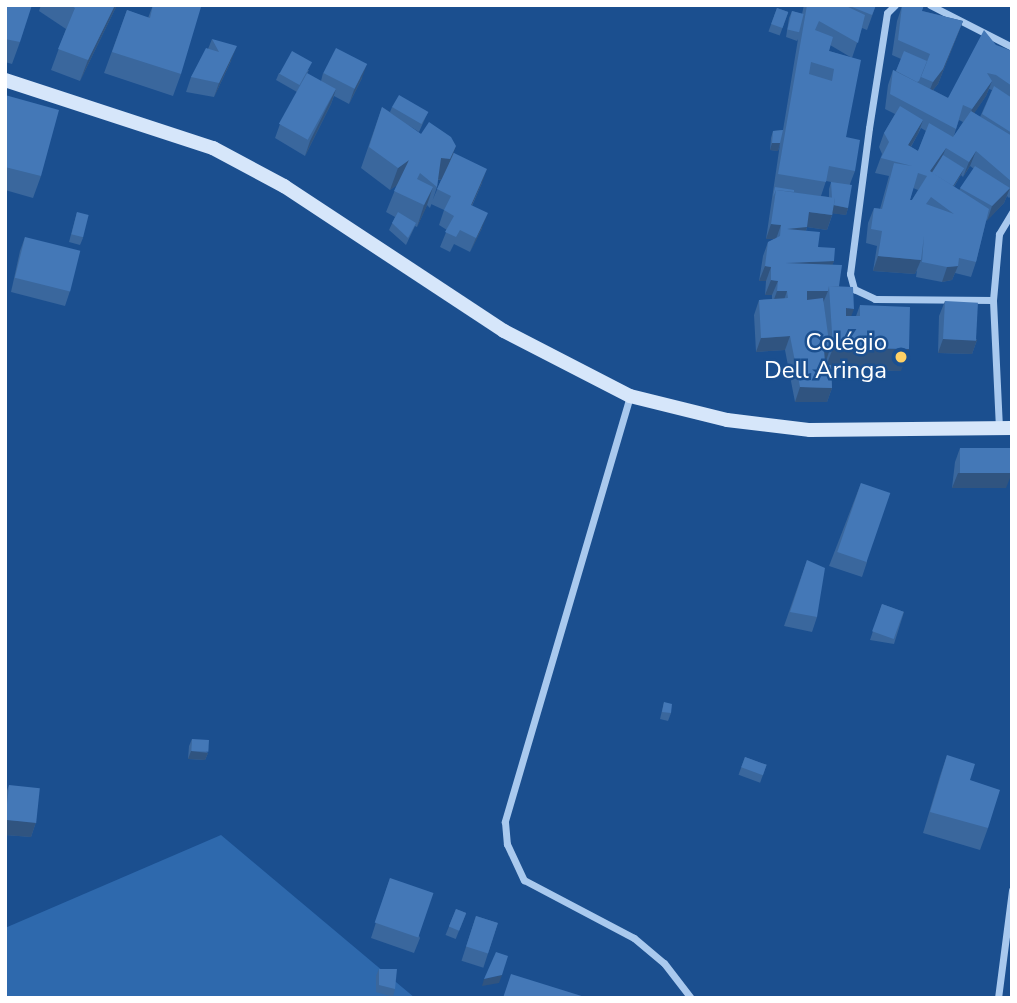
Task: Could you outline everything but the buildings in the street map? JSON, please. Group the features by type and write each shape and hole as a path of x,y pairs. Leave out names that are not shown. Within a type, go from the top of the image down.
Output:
{"main road":[{"path":"5,80 213,148 284,186 504,331 630,396 727,420 810,430 1005,428"}],"street":[{"path":"895,5 887,13 867,142 850,274 854,289 875,299 993,300"},
{"path":"930,5 1012,47"},
{"path":"1005,428 993,300 999,234 1012,212"},
{"path":"630,396 506,822 507,844 524,880 634,939 664,962 691,998"},
{"path":"998,998 1012,890"}],"shaded area":[{"path":"221,835 415,998 5,998 5,928"}],"place":[{"name":"Colégio Dell Aringa","path":"901,357"}]}
